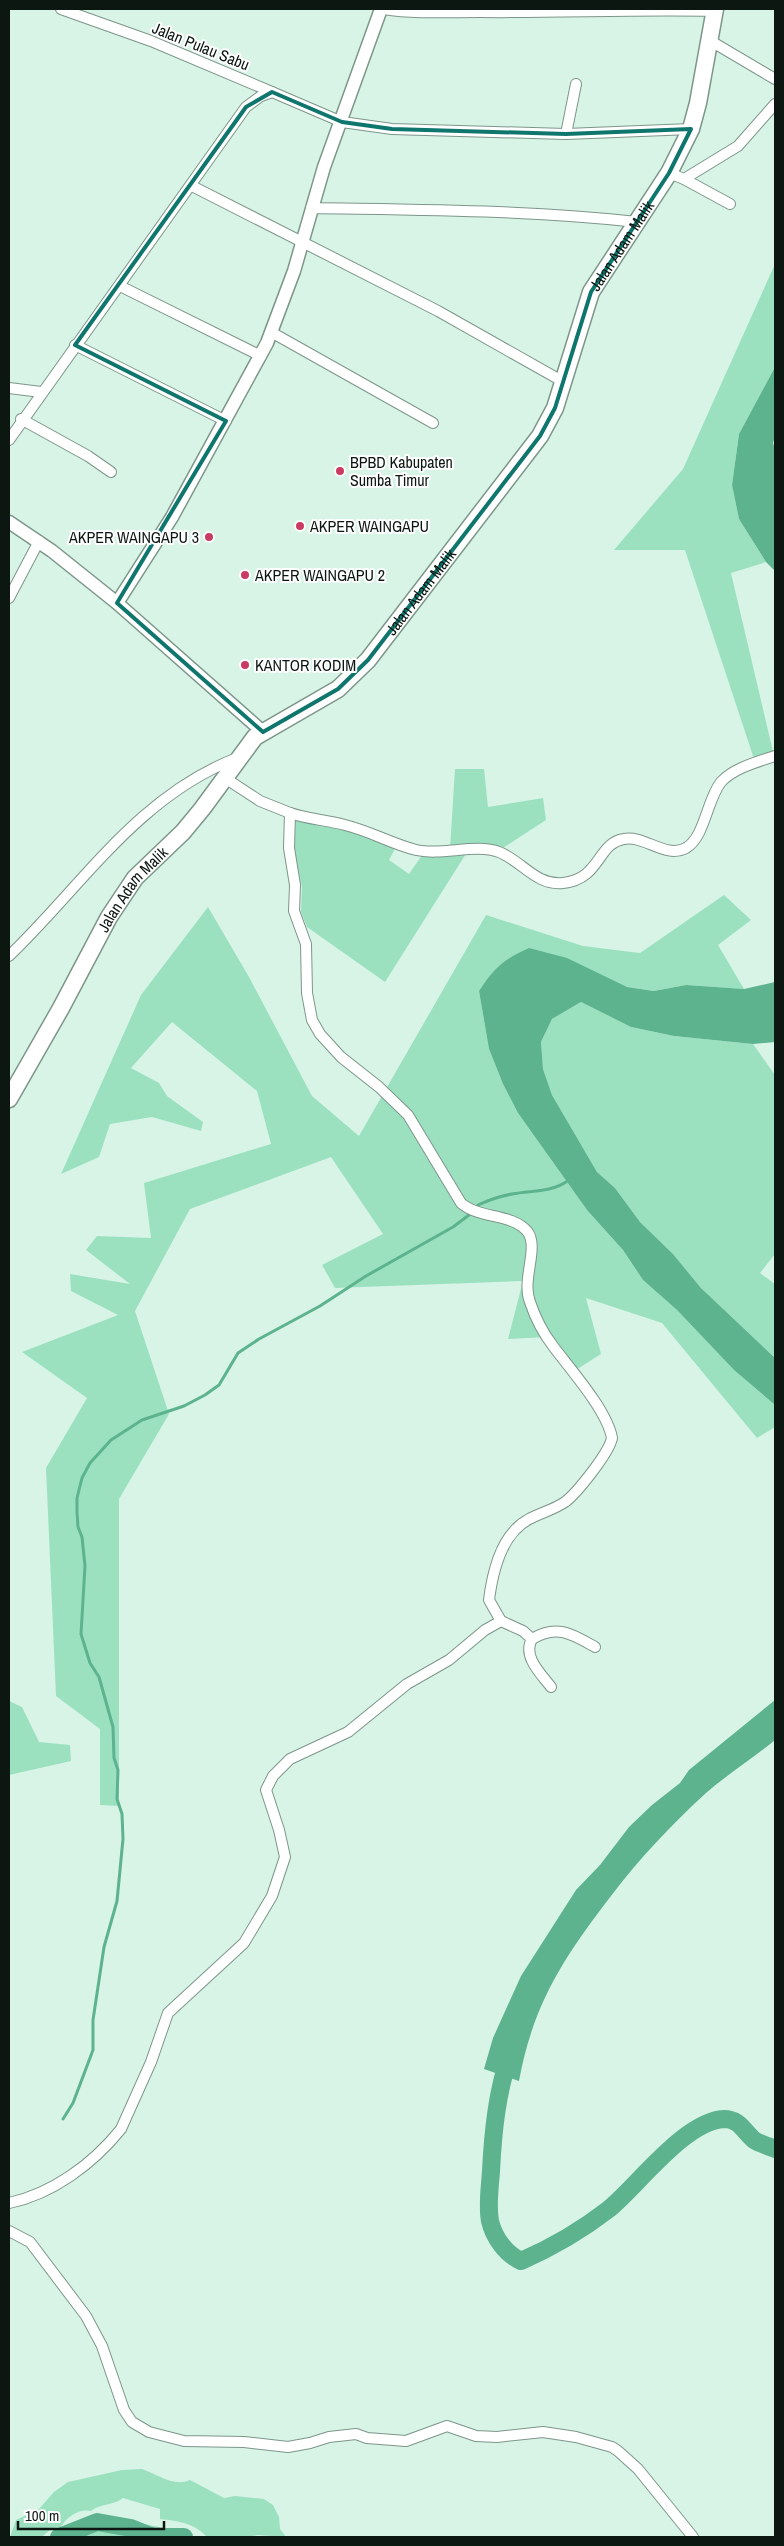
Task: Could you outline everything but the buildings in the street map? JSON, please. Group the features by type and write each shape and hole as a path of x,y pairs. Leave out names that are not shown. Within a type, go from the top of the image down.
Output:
{"highway":[{"name":"Jalan Adam Malik","path":"9,1099 61,1008 100,933 124,893 143,869 183,832 255,737 338,689 368,660 525,458 555,408 591,292 669,173 691,130 698,103 715,10"}],"street":[{"path":"118,603 172,517 261,356 303,242 311,208 382,9 402,12 488,13 715,10"},
{"name":"Jalan Pulau Sabu","path":"66,10 151,42 342,122 392,129 566,134 691,130"},
{"path":"709,40 775,79"},
{"path":"566,134 576,84"},
{"path":"9,440 21,419 120,286 246,107 261,96 272,92"},
{"path":"684,179 738,146 775,104"},
{"path":"669,173 730,204"},
{"path":"192,186 438,311 562,381"},
{"path":"311,208 497,211 577,215 637,222"},
{"path":"120,286 261,356"},
{"path":"271,332 433,423"},
{"path":"75,344 226,421"},
{"path":"9,388 41,392"},
{"path":"21,419 88,456 111,472"},
{"path":"9,521 39,541 118,603 263,732"},
{"path":"9,598 39,541"},
{"path":"225,778 260,801 290,813 345,825 417,850 499,852 531,874 545,881 561,883 578,880 589,873 617,840 634,838 677,852 687,848 696,838 722,782 744,767 775,756"},
{"path":"9,956 93,864 136,822 196,778 240,757"},
{"path":"290,813 289,848 295,885 294,911 306,944 306,993 312,1020 320,1034 341,1057 370,1080 408,1115 461,1203 468,1209 508,1220 525,1229 532,1241 526,1285 530,1302 544,1333 588,1394 610,1431 611,1444 606,1454 570,1498 527,1519 509,1538 495,1569 489,1600 501,1621 523,1630 532,1639"},
{"path":"9,2203 29,2198 62,2181 94,2157 115,2137 121,2130 151,2062 168,2013 230,1956 258,1922 272,1896 285,1857 279,1830 266,1790 267,1784 276,1771 290,1759 352,1728 407,1684 449,1660 485,1630 501,1621"},
{"path":"532,1639 553,1630 569,1634 596,1647"},
{"path":"532,1639 529,1649 531,1660 551,1687"},
{"path":"9,2231 30,2242 86,2316 102,2346 124,2410 132,2422 149,2432 184,2441 244,2442 288,2447 329,2437 356,2434 374,2440 406,2440 447,2426 476,2436 497,2437 542,2432 576,2437 612,2447 618,2451 638,2469 693,2537"}],"highlighted area":[{"path":"272,92 342,122 392,129 566,134 691,129 669,173 591,292 555,408 540,436 368,660 338,689 263,732 117,603 226,421 75,345 246,107"}],"shaded area":[{"path":"775,264 775,367 739,434 732,485 739,519 766,562 731,573 775,760 757,768 685,550 614,550 683,469"},
{"path":"775,367 775,437 773,443 775,449 775,571 766,562 739,519 732,485 739,434"},
{"path":"455,769 484,769 488,807 543,798 546,820 503,848 469,849 385,982 307,927 301,912 302,887 294,852 296,811 399,841 389,860 409,874 425,851 450,849"},
{"path":"724,895 751,920 718,945 744,989 686,985 654,991 627,987 529,948 500,965 479,991 489,1049 503,1084 518,1113 587,1210 623,1250 643,1280 677,1310 734,1370 775,1405 775,1427 757,1438 662,1323 586,1298 601,1354 571,1373 547,1337 508,1339 523,1281 335,1288 322,1265 383,1234 331,1157 190,1209 135,1311 169,1414 119,1499 119,1806 100,1805 100,1729 56,1696 46,1468 87,1398 22,1352 118,1315 71,1291 70,1274 130,1284 86,1250 97,1236 151,1238 144,1183 271,1144 257,1091 172,1022 131,1068 159,1083 167,1096 203,1122 201,1131 152,1117 110,1124 99,1157 61,1174 141,995 208,907 249,977 312,1096 359,1136 486,915 583,946 640,953"},
{"path":"529,948 567,958 627,987 654,991 686,985 744,989 775,982 775,1042 753,1044 674,1036 631,1027 581,1002 552,1019 541,1042 543,1069 552,1095 597,1172 615,1188 640,1222 673,1254 701,1288 775,1358 775,1405 734,1370 677,1310 643,1280 623,1250 587,1210 518,1113 503,1084 489,1049 479,991 500,965"},
{"path":"581,1002 631,1027 674,1036 753,1044 775,1075 775,1254 760,1273 775,1284 775,1358 701,1288 673,1254 640,1222 615,1188 597,1172 552,1095 543,1069 541,1042 552,1019"},
{"path":"775,1700 775,1740 706,1793 668,1830 622,1882 579,1940 553,1982 542,2005 525,2053 519,2081 484,2069 493,2038 521,1976 576,1890 600,1865 629,1827 652,1805 680,1783 689,1770"},
{"path":"9,1701 22,1707 39,1742 70,1745 71,1761 9,1775"},
{"path":"142,2469 172,2481 184,2482 190,2480 224,2498 235,2496 264,2499 273,2505 279,2517 280,2529 286,2537 258,2535 247,2537 207,2537 202,2532 186,2524 160,2519 160,2509 123,2498 91,2511 87,2510 74,2514 61,2527 52,2528 42,2537 10,2537 16,2520 39,2509 54,2492 68,2482 122,2470"},
{"path":"116,2518 159,2527 182,2537 76,2537 96,2525"}],"waterway":[{"path":"478,1205 508,1195 549,1189 569,1180"},
{"path":"63,2119 73,2103 93,2050 93,2020 104,1947 117,1901 123,1839 122,1814 117,1799 118,1770 114,1758 113,1727 99,1677 90,1663 81,1634 85,1566 82,1537 78,1527 77,1498 82,1478 90,1463 111,1440 142,1420 184,1406 219,1385 238,1353 259,1339 320,1306 366,1276 453,1227 469,1215"},
{"path":"510,2054 496,2112 489,2209 490,2221 498,2239 510,2254 521,2261 567,2238 599,2217 678,2142 709,2122 724,2119 734,2121 754,2140 775,2149"},
{"path":"59,2537 97,2522 131,2528 153,2537 184,2537"}],"place":[{"name":"BPBD Kabupaten Sumba Timur","path":"340,471"},
{"name":"AKPER WAINGAPU","path":"300,526"},
{"name":"AKPER WAINGAPU 3","path":"209,537"},
{"name":"AKPER WAINGAPU 2","path":"245,575"},
{"name":"KANTOR KODIM","path":"245,665"}]}
